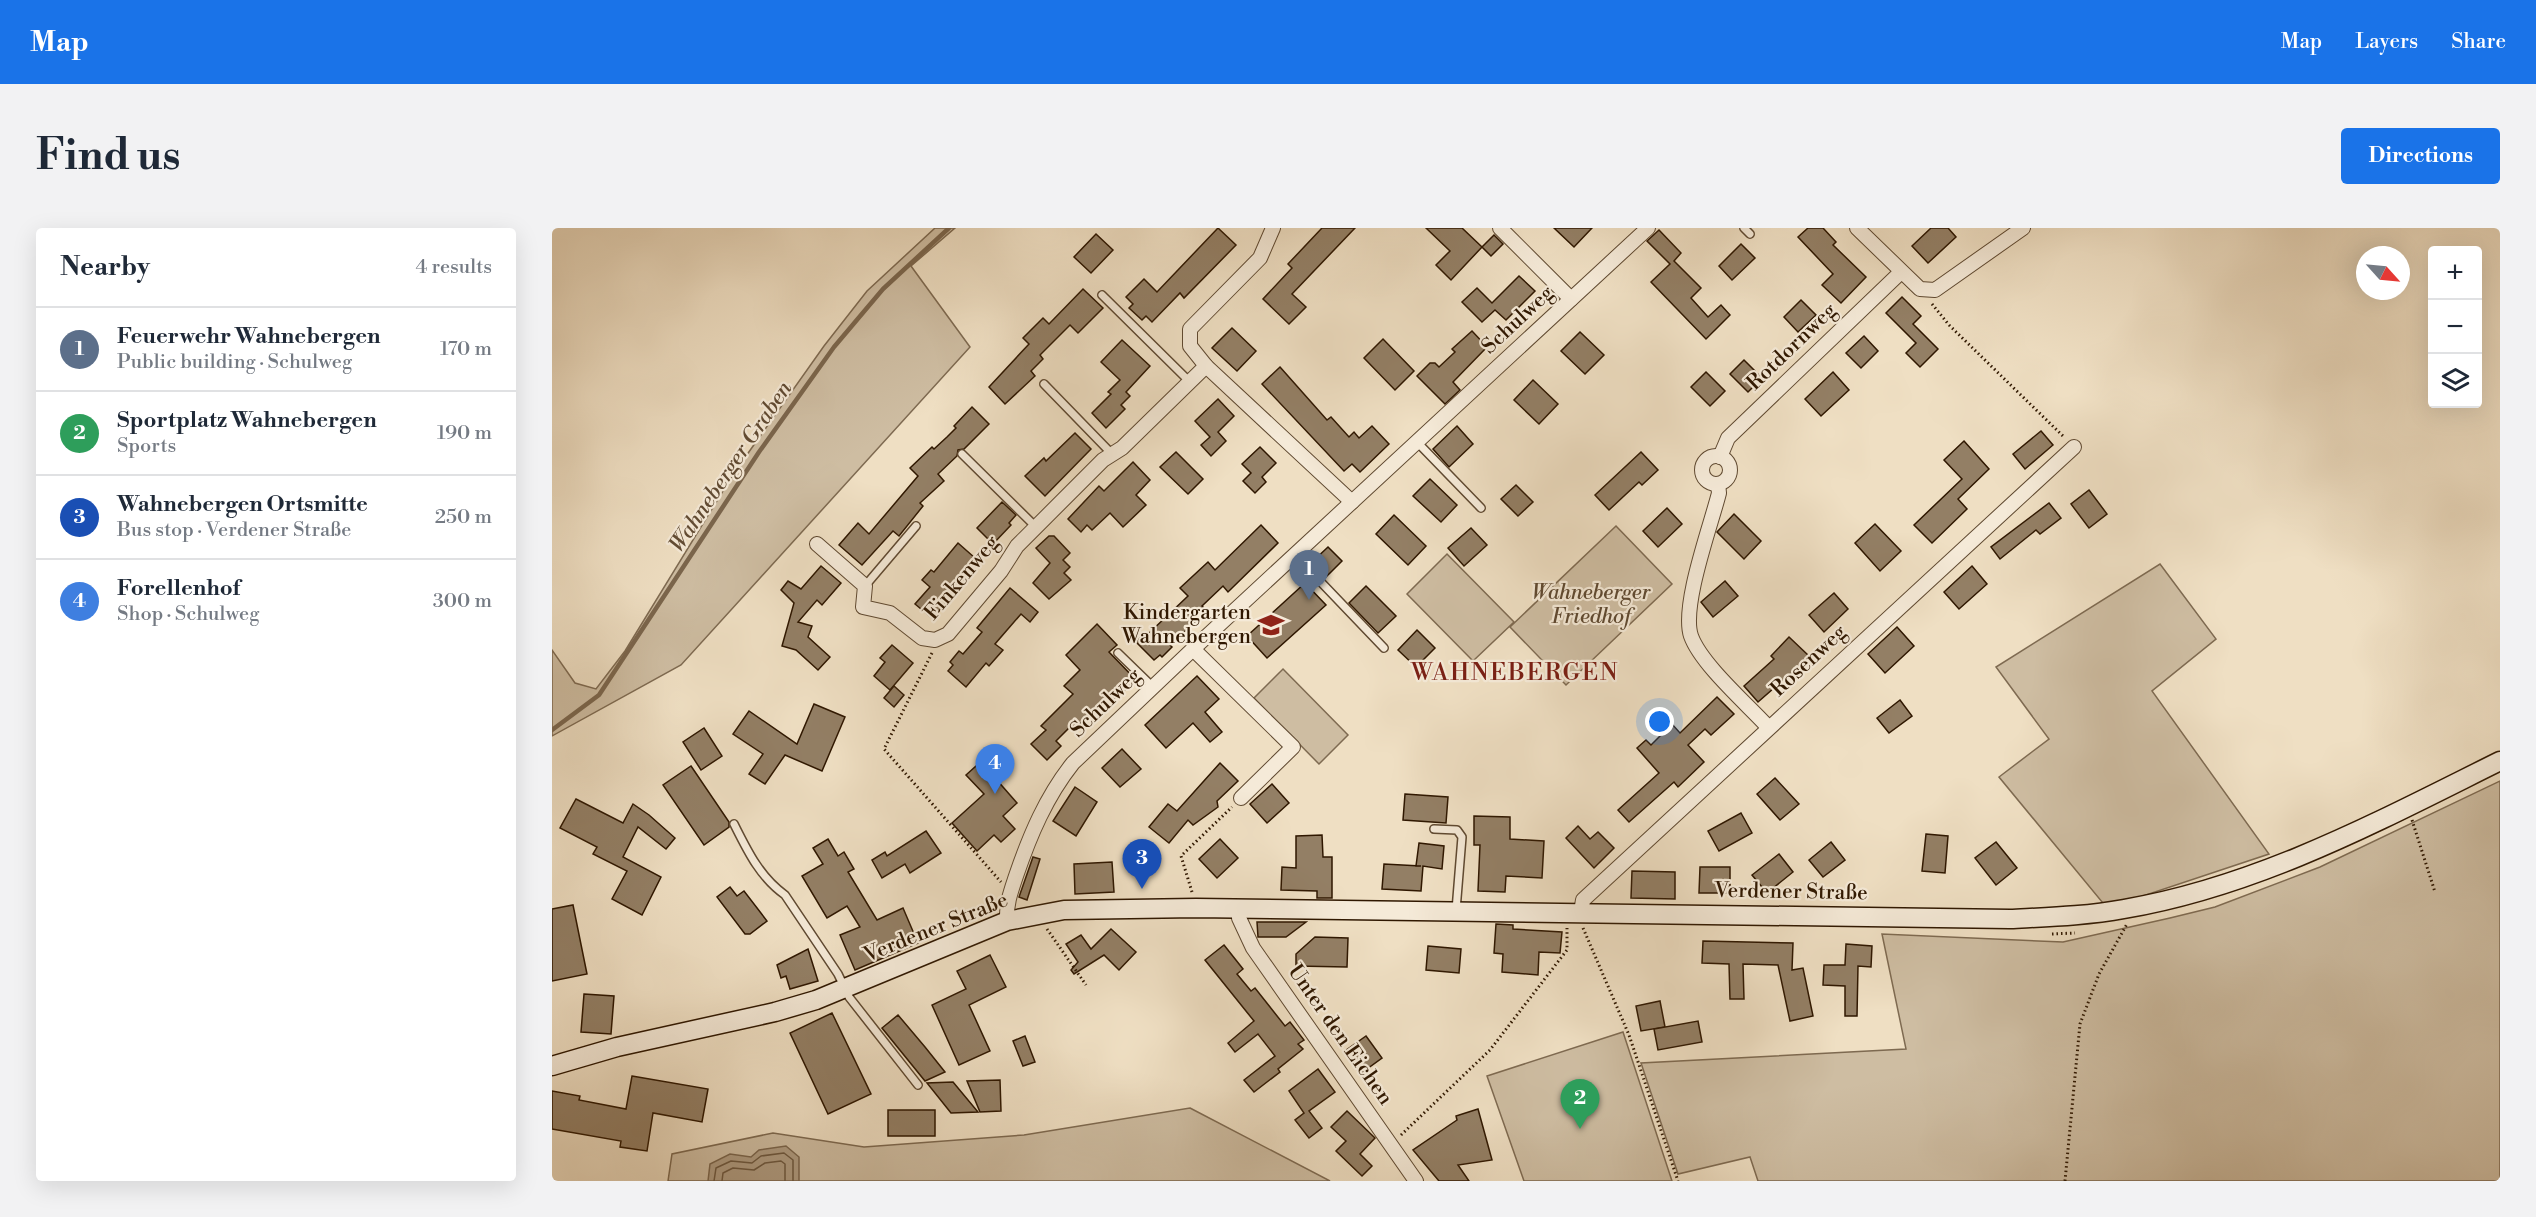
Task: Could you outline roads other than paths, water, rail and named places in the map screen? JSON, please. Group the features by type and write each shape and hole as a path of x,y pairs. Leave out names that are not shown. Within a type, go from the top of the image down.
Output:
{"street":[{"path":"1273,228 1260,258 1190,329 1190,346 1206,366 1352,502"},
{"path":"1500,228 1571,299"},
{"name":"Schulweg","path":"1007,921 1006,907 1036,823 1058,783 1073,763 1648,228"},
{"path":"1857,228 1920,289 1935,290 2023,228"},
{"name":"Rotdornweg","path":"1718,484 1704,477 1702,466 1710,458 1720,457 1728,438 1901,272"},
{"name":"Finkenweg","path":"865,586 864,607 890,613 922,638 935,640 948,634 1001,571 1017,546 1103,460 1122,448 1206,366"},
{"name":"Rosenweg","path":"1581,912 1582,900 2074,447"},
{"path":"1720,457 1728,464 1729,474 1723,482 1718,484 1719,493 1693,591 1688,622 1691,636 1708,662 1768,727"},
{"path":"817,544 865,586"},
{"path":"1193,649 1293,747 1241,798"},
{"name":"Verdener Straße","path":"552,1066 617,1047 776,1012 844,989 1007,921 1064,910 1196,908 2010,919 2076,915 2125,916 2265,871 2335,843 2500,761"},
{"name":"Unter den Eichen","path":"1239,909 1239,918 1253,948 1416,1181"}],"lane":[{"path":"1102,295 1190,382"},
{"path":"1044,384 1112,454"},
{"path":"1417,442 1481,508"},
{"path":"962,454 1036,527"},
{"path":"865,586 916,526"},
{"path":"1295,555 1384,648"},
{"path":"1118,653 1153,687"},
{"path":"734,824 757,867 766,879 785,895 838,974 844,989 918,1085"},
{"path":"1434,830 1457,830 1462,837 1456,912"}],"water":[{"path":"786,1146 799,1157 799,1181 708,1181 710,1164 730,1154 751,1157 759,1150"}],"waterway":[{"name":"Wahneberger Graben","path":"552,730 599,695 759,452 834,347 883,289 949,228"}],"place":[{"name":"Feuerwehr Wahnebergen","path":"1309,600"},
{"name":"Kindergarten Wahnebergen","path":"1271,625"},
{"name":"Forellenhof","path":"995,794"},
{"name":"Wahnebergen Ortsmitte","path":"1142,889"},
{"name":"Sportplatz Wahnebergen","path":"1580,1129"}],"district":[{"name":"WAHNEBERGEN","path":"1515,673"}],"park label":[{"name":"Wahneberger Friedhof","path":"1591,605"}]}
